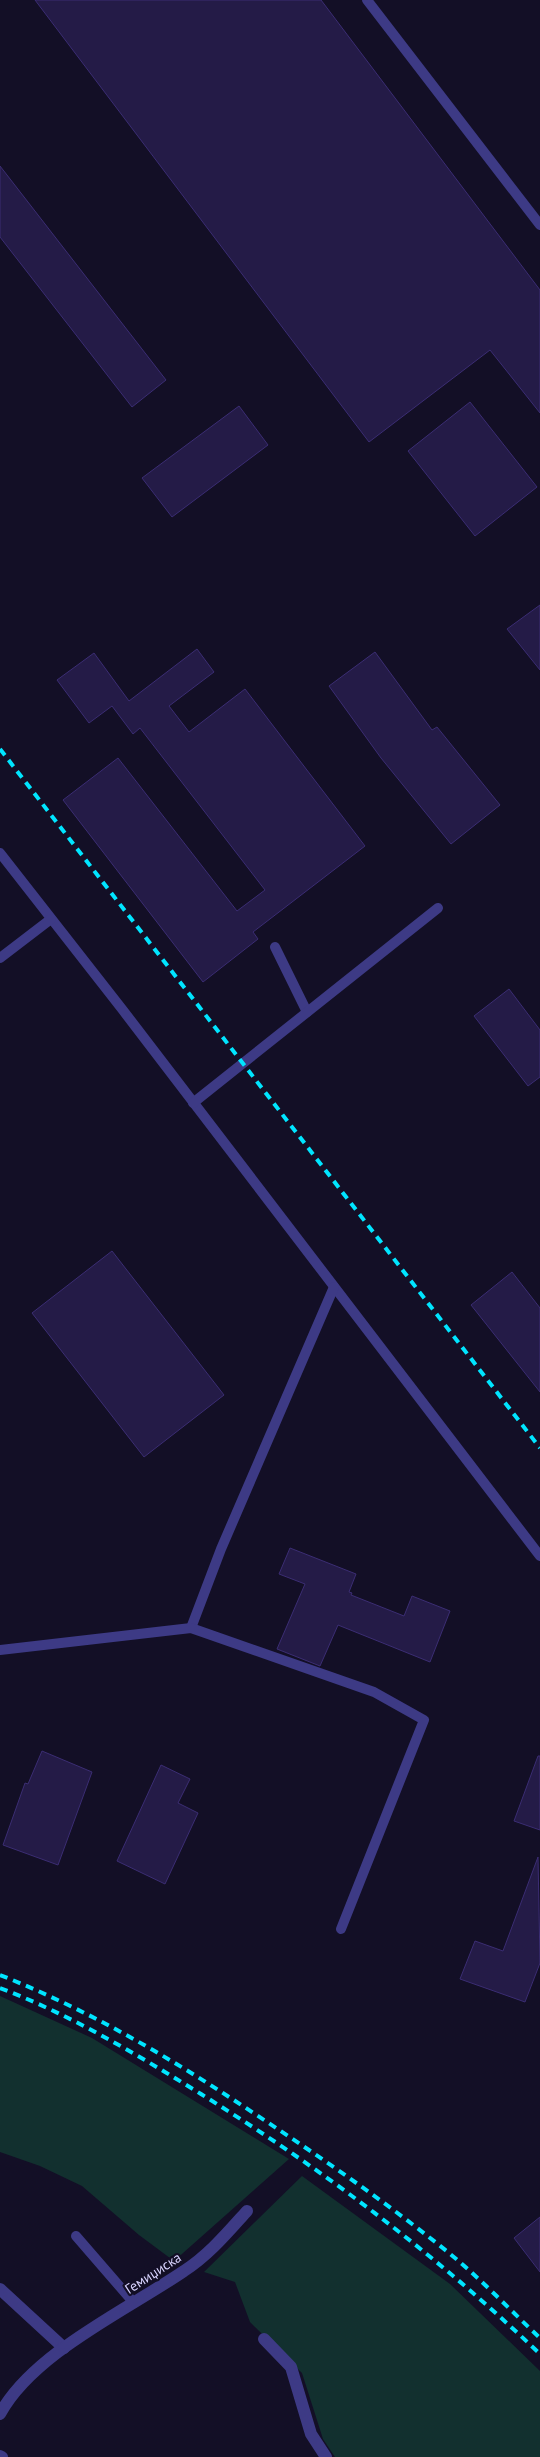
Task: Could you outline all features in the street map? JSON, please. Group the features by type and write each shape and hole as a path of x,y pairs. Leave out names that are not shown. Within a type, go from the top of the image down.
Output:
{"street":[{"name":"Гемиџиска","path":"0,2414 8,2399 21,2383 64,2348 186,2270 212,2249 247,2211"},
{"path":"0,2289 64,2348"},
{"path":"264,2339 291,2367 311,2434 326,2457"}],"lane":[{"path":"367,0 540,226"},
{"path":"0,854 52,919 540,1556"},
{"path":"193,1103 438,908"},
{"path":"0,958 52,919"},
{"path":"275,947 307,1012"},
{"path":"192,1628 221,1549 334,1287"},
{"path":"0,1650 192,1628 374,1692 424,1720 341,1929"},
{"path":"76,2236 134,2303"}],"green space":[{"path":"0,1996 92,2038 289,2159 174,2261 139,2235 82,2186 40,2166 0,2152"},
{"path":"302,2176 450,2284 540,2371 540,2457 335,2457 323,2439 302,2373 250,2322 235,2282 204,2272"}],"building":[{"path":"35,0 321,0 540,290 540,413 490,350 369,442"},
{"path":"0,166 166,380 132,407 0,237"},
{"path":"470,402 537,487 475,536 408,451"},
{"path":"239,406 268,445 172,517 142,478"},
{"path":"540,605 540,670 507,629"},
{"path":"197,649 214,672 169,706 189,732 245,689 365,846 253,932 258,939 203,982 63,800 118,758 237,911 265,890 140,728 133,734 112,706 89,723 57,680 94,653 129,701"},
{"path":"375,652 432,730 437,727 500,805 451,844 381,758 329,686"},
{"path":"509,989 540,1030 540,1077 528,1086 474,1016"},
{"path":"112,1251 224,1395 144,1457 32,1313"},
{"path":"512,1272 540,1308 540,1392 471,1305"},
{"path":"290,1548 356,1574 349,1592 352,1593 351,1595 404,1616 412,1596 450,1611 430,1662 338,1625 320,1666 277,1649 305,1584 279,1574"},
{"path":"42,1751 92,1772 58,1865 3,1845 25,1783 28,1784"},
{"path":"538,1756 540,1756 540,1830 514,1821"},
{"path":"161,1765 190,1779 178,1803 198,1813 165,1884 117,1861"},
{"path":"538,1857 540,1963 525,2002 460,1979 475,1941 503,1951"},
{"path":"540,2217 540,2272 514,2238"}],"railway":[{"path":"0,749 540,1448"},
{"path":"0,1975 67,2004 163,2056 225,2094 329,2164 426,2234 461,2263 540,2338"},
{"path":"0,1988 52,2010 128,2050 247,2123 335,2183 419,2248 540,2354"}]}
